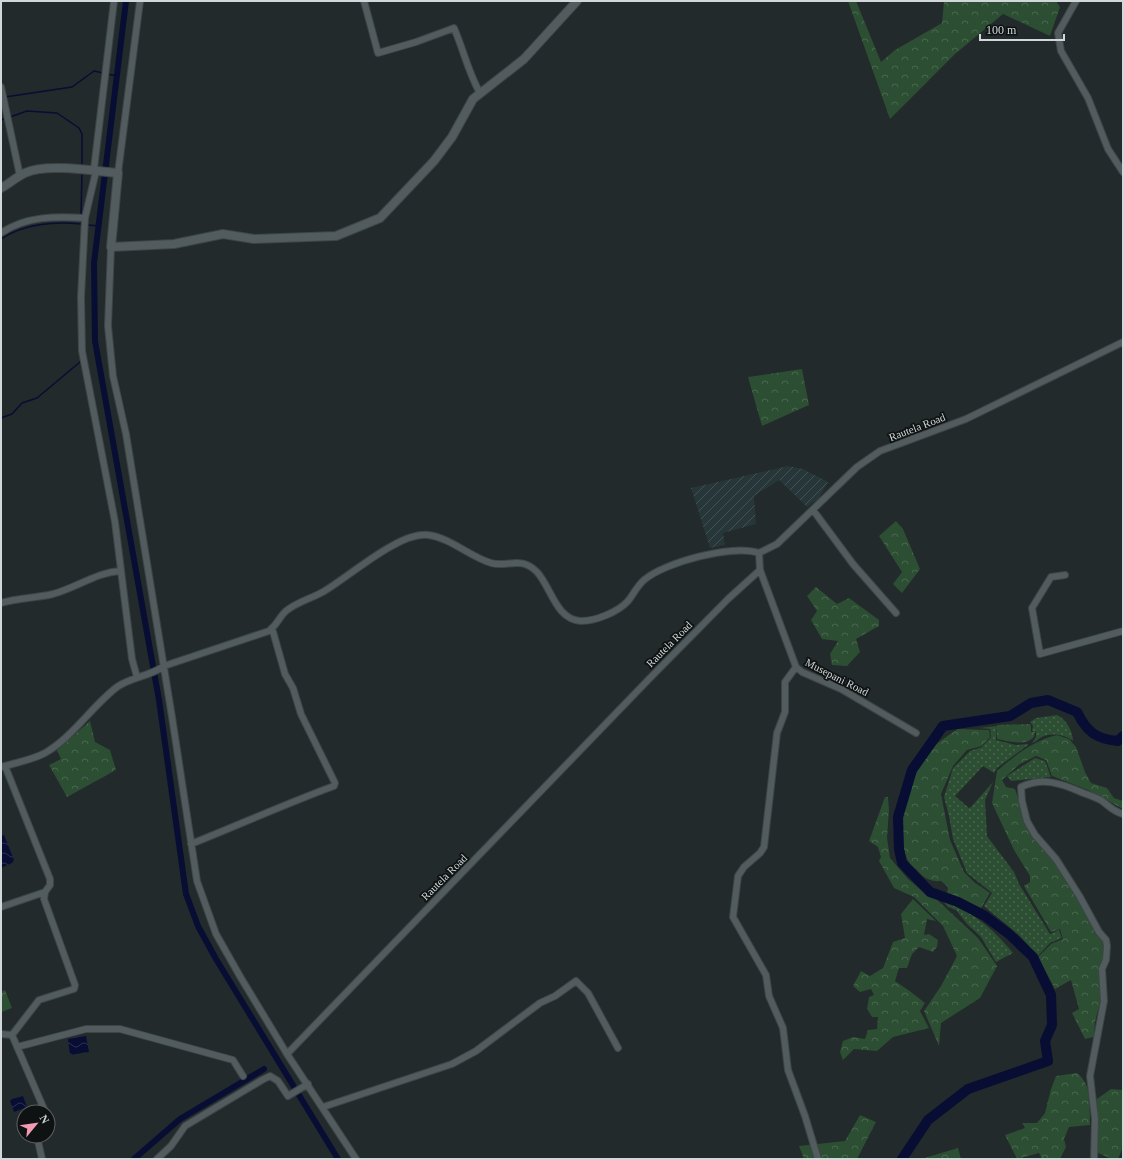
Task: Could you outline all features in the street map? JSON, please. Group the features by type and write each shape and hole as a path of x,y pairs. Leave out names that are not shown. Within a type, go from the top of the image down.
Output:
{"street":[{"path":"114,1 97,170 86,218 81,297 82,351 115,522 132,659 140,675"},
{"path":"140,1 114,173 108,326 113,376 126,434 197,881 216,934 306,1085 323,1107 356,1159"},
{"path":"364,1 378,53 416,42 454,28 463,49 470,77 480,93"},
{"path":"111,247 174,244 223,234 254,239 336,236 380,218 434,161 452,137 473,98 524,59 577,1"},
{"path":"1076,1 1058,33 1061,51 1088,98 1108,149 1123,172"},
{"path":"1,86 20,176"},
{"path":"1,188 20,176 37,170 97,170 114,173"},
{"path":"1,233 12,225 35,219 86,218"},
{"name":"Rautela Road","path":"759,553 777,544 857,467 880,451 966,419 1123,342"},
{"path":"813,510 853,564 896,613"},
{"path":"12,1035 39,1000 74,989 75,985 44,899 45,892 50,885 50,879 3,767 43,754 59,743 118,687 140,675 158,671 164,666 272,628 277,625 285,611 325,591 399,541 416,535 429,535 448,542 493,564 516,562 529,565 538,573 562,612 571,619 581,621 598,618 616,610 627,602 644,579 662,570 698,556 732,550 751,550 759,553 760,570"},
{"name":"Rautela Road","path":"287,1054 404,930 484,851 644,684 728,599 760,570"},
{"name":"Musepani Road","path":"760,570 796,667 802,672 841,689 916,733"},
{"path":"1,603 18,598 53,594 110,572 121,572"},
{"path":"1065,575 1051,577 1032,608 1040,654 1123,631"},
{"path":"191,844 254,820 286,804 334,786 335,783 301,714 293,688 285,674 272,628"},
{"path":"796,667 785,682 785,712 777,733 764,847 738,876 733,917 766,976 769,996 783,1028 788,1070 805,1116 818,1159"},
{"path":"1094,1159 1095,1120 1090,1076 1104,1001 1102,969 1106,960 1106,940 1099,932 1080,897 1056,859 1035,835 1027,822 1022,801 1021,787 1031,783 1043,781 1058,782 1101,800 1109,807 1123,814"},
{"path":"1,907 45,892"},
{"path":"323,1107 452,1064 476,1051 540,1003 555,996 576,981 588,993 618,1048"},
{"path":"17,1047 86,1029 120,1029 233,1060 243,1076"},
{"path":"1,1034 12,1035"},
{"path":"12,1035 42,1104"},
{"path":"157,1159 171,1146 185,1126 270,1076 278,1080 288,1096 306,1085"},
{"path":"39,1144 42,1159"}],"shaded area":[{"path":"788,466 803,469 828,482 819,498 807,507 779,480 754,496 756,524 723,533 725,545 710,548 691,488"}],"green space":[{"path":"848,1 856,1 881,62 895,50 942,23 944,1 1056,1 1060,7 1050,36 1003,14 955,54 890,119"},
{"path":"802,369 809,405 762,426 748,377"},
{"path":"896,521 903,529 920,569 902,593 893,584 902,572 879,536"},
{"path":"816,587 837,604 849,598 879,620 879,626 856,639 860,652 847,666 832,665 830,654 838,641 822,639 811,620 817,611 807,596"},
{"path":"1057,715 1063,719 1068,726 1072,733 1073,741 1061,735 1052,734 1044,736 1032,743 1036,737 1036,732 1032,731 1033,726 1030,722 1036,718"},
{"path":"90,721 95,742 110,750 116,770 67,797 49,765 61,759 57,750"},
{"path":"1030,724 1031,732 1035,732 1034,737 1030,740 1021,743 997,739 997,725"},
{"path":"997,726 996,740 1016,745 1028,745 997,768 994,773 983,766 955,796 969,808 993,782 985,800 987,836 1014,872 1019,884 1050,934 1059,930 1062,938 1050,943 1038,956 1019,935 984,906 992,893 967,873 953,839 944,797 953,768 970,751 982,747 991,737 990,729 979,728"},
{"path":"958,729 989,730 990,737 982,746 967,750 953,766 941,794 950,840 964,872 974,882 990,893 981,908 947,894 948,887 941,881 931,880 922,875 909,862 904,849 904,813 913,778 921,762 929,751 940,741"},
{"path":"1057,735 1069,739 1076,747 1085,772 1091,783 1107,788 1114,798 1123,801 1123,809 1088,790 1052,776 1046,760 1036,756 1020,764 1002,780 1006,787 1015,789 1029,830 1068,882 1103,942 1105,954 1099,971 1101,998 1095,1022 1094,1037 1085,1039 1072,1013 1079,1009 1071,980 1055,989 1038,957 1051,944 1063,939 1060,929 1051,932 1024,886 1030,882 1030,876 1014,850 992,803 997,771 1017,754 1032,745"},
{"path":"1035,758 1045,761 1051,777 1011,781 1007,776"},
{"path":"885,797 888,797 889,810 887,838 890,858 908,879 921,890 933,896 978,938 997,966 980,998 941,1023 939,1046 924,1011 941,986 957,956 943,926 914,897 894,888 879,861 881,857 878,847 869,841"},
{"path":"940,898 971,914 989,927 1013,953 996,962 981,937 967,924 956,910 948,907"},
{"path":"913,899 936,921 927,919 924,935 929,934 938,940 937,947 933,952 919,947 912,954 907,968 899,968 895,981 925,1003 920,1011 929,1028 893,1037 877,1051 854,1049 843,1060 840,1052 843,1041 853,1037 865,1039 868,1030 877,1029 878,1017 872,1017 867,1009 869,997 874,995 871,989 860,992 853,986 861,971 870,976 883,968 893,942 905,938 901,914"},
{"path":"5,990 12,1008 1,1012 1,992"},
{"path":"1077,1073 1086,1084 1088,1090 1090,1103 1090,1125 1069,1127 1064,1139 1066,1147 1060,1159 1042,1159 1039,1153 1017,1159 1005,1135 1025,1128 1022,1123 1037,1123 1045,1113 1056,1076"},
{"path":"1111,1089 1123,1090 1123,1147 1118,1159 1112,1159 1098,1153 1097,1099"},
{"path":"860,1115 876,1122 857,1159 804,1159 799,1146 845,1141"},
{"path":"958,1148 961,1159 921,1159"}],"water":[{"path":"4,835 14,860 12,863 1,868 1,836"},
{"path":"86,1036 89,1052 70,1055 68,1039"},
{"path":"23,1096 26,1104 16,1104 16,1111 14,1112 10,1101"}],"waterway":[{"path":"126,1 94,263 95,341 159,700 186,894 198,926 216,959 338,1159"},
{"path":"5,97 72,87 94,71 103,73"},
{"path":"107,74 117,76"},
{"path":"10,117 27,111 57,113 79,128 82,134 82,164"},
{"path":"1,120 7,118"},
{"path":"81,216 82,172"},
{"path":"1,239 19,230 50,223 81,224"},
{"path":"88,225 99,226"},
{"path":"1,418 12,414 22,403 37,398 80,362"},
{"path":"902,1159 928,1120 968,1089 1048,1061 1045,1041 1052,1025 1051,995 1033,957 1009,934 985,916 958,902 930,892 902,863 899,849 898,817 912,770 943,726 1010,716 1031,703 1048,700 1077,712 1085,725 1098,736 1118,741 1123,736"},
{"path":"134,1159 180,1119 264,1069"}]}
